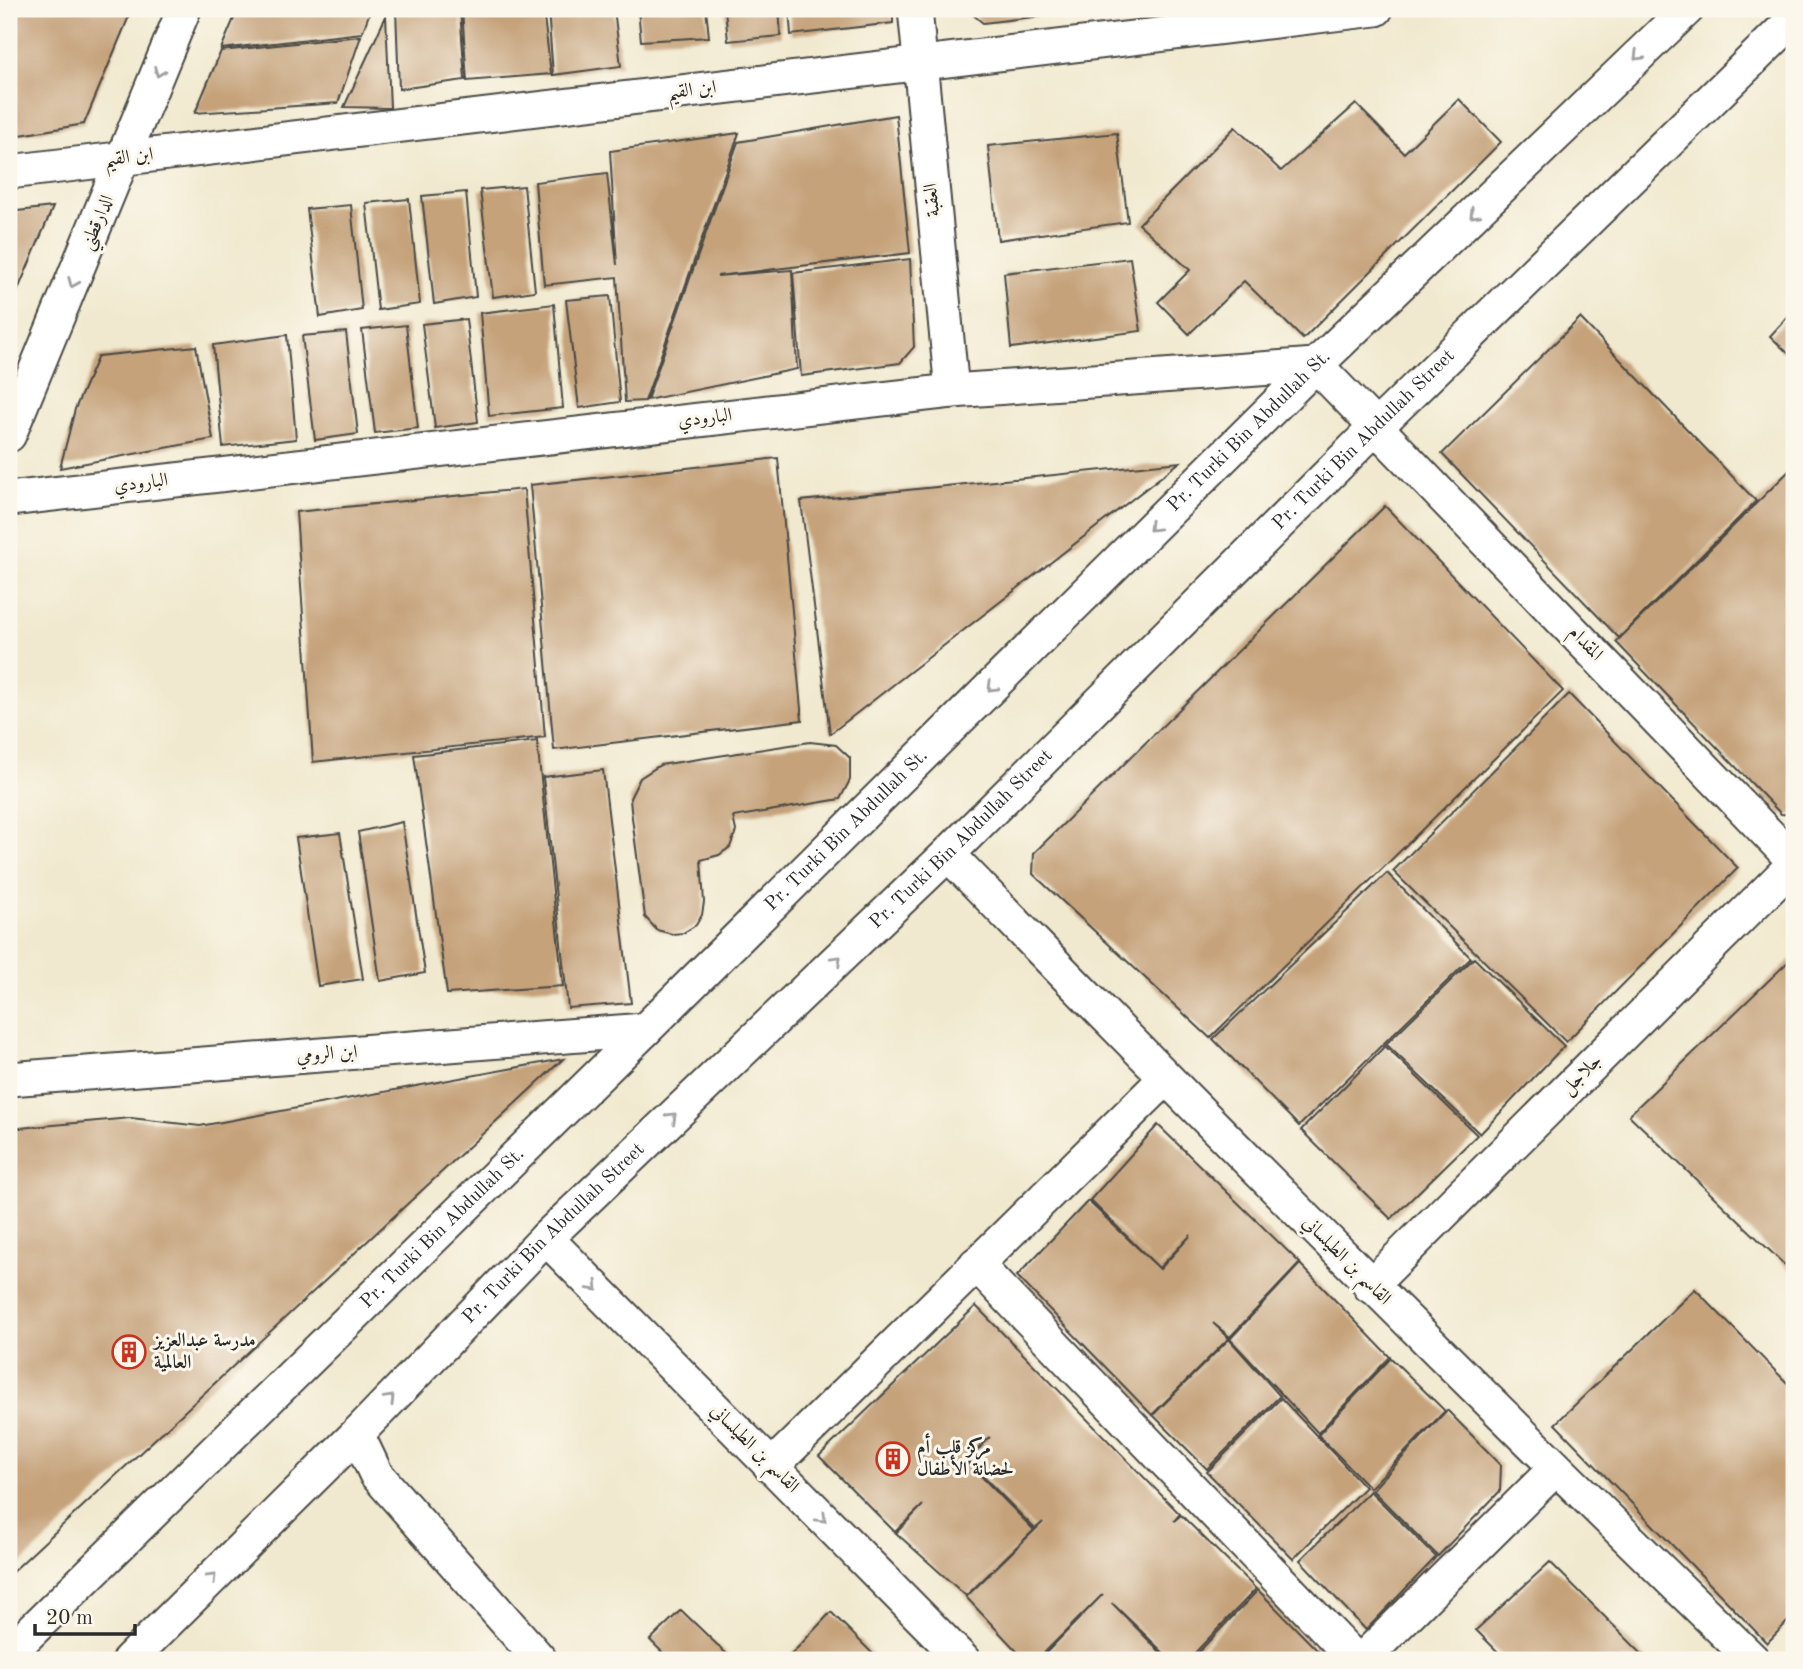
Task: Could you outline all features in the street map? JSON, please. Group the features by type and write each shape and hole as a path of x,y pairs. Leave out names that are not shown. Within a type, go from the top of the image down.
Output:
{"street":[{"name":"الدارقطني","path":"9,435 184,9"},
{"name":"العقبة","path":"915,9 952,391"},
{"name":"ابن القيم","path":"9,172 1376,9"},
{"name":"Pr. Turki Bin Abdullah St.","path":"9,1653 645,1030 1317,365 1687,9"},
{"name":"Pr. Turki Bin Abdullah Street","path":"129,1660 357,1434 546,1238 948,854 1375,428 1791,28"},
{"name":"البارودي","path":"9,499 952,391 1317,365"},
{"path":"1317,365 1375,428"},
{"name":"المقدام","path":"1375,428 1794,863"},
{"name":"القاسم بن الطيلساني","path":"948,854 1370,1286 1753,1660"},
{"name":"جلاجل","path":"1370,1286 1794,863"},
{"name":"ابن الرومي","path":"9,1079 645,1030"},
{"path":"771,1466 1166,1079"},
{"name":"القاسم بن الطيلساني","path":"546,1238 963,1660"},
{"path":"976,1264 1356,1660"},
{"path":"357,1434 376,1474 540,1660"},
{"path":"1362,1660 1556,1468"}],"building":[{"path":"9,9 132,9 84,124 9,137"},
{"path":"238,9 371,9 362,33 221,49"},
{"path":"396,9 460,9 465,80 399,89"},
{"path":"462,9 543,9 551,74 467,81"},
{"path":"548,9 614,9 621,66 553,75"},
{"path":"638,9 706,9 709,37 641,41"},
{"path":"725,9 779,9 781,36 728,41"},
{"path":"789,9 893,9 893,23 791,35"},
{"path":"966,9 1067,9 1067,13 983,23"},
{"path":"1070,9 1125,9 1125,11 1071,16"},
{"path":"386,16 390,108 344,107"},
{"path":"361,36 338,103 195,113 221,51"},
{"path":"1459,99 1501,142 1303,339 1244,281 1189,334 1158,302 1190,270 1139,224 1235,127 1281,171 1356,104 1404,153"},
{"path":"896,115 910,253 717,276 792,270 797,369 647,400 738,142"},
{"path":"739,133 645,401 625,402 617,277 544,285 535,182 607,173 617,265 610,151"},
{"path":"1117,133 1128,222 998,240 988,146"},
{"path":"524,186 535,291 493,297 480,190"},
{"path":"466,192 476,297 434,304 422,196"},
{"path":"409,199 420,304 378,310 366,203"},
{"path":"351,205 362,310 320,317 307,209"},
{"path":"53,207 9,311 9,212"},
{"path":"1130,258 1141,331 1011,348 1004,273"},
{"path":"910,259 914,347 900,363 801,376 793,273"},
{"path":"610,296 620,402 579,408 566,300"},
{"path":"554,304 563,408 489,416 480,313"},
{"path":"1794,310 1794,359 1770,336"},
{"path":"1580,318 1756,501 1619,638 1442,454"},
{"path":"466,319 478,422 435,428 422,324"},
{"path":"406,325 418,428 375,433 362,330"},
{"path":"346,332 358,434 315,440 302,336"},
{"path":"287,335 296,439 223,447 213,345"},
{"path":"196,346 213,439 60,468 75,409 98,356"},
{"path":"778,458 802,720 554,750 530,485"},
{"path":"1180,462 830,734 801,501"},
{"path":"1792,468 1794,815 1781,814 1616,642"},
{"path":"524,489 545,737 313,762 296,512"},
{"path":"1385,506 1563,691 1210,1038 1033,874 1034,853"},
{"path":"1569,694 1738,868 1566,1042 1393,871"},
{"path":"537,741 563,986 447,994 414,755"},
{"path":"810,742 836,745 850,758 850,780 840,799 733,817 736,831 730,847 719,855 701,860 704,902 702,915 696,925 683,933 672,934 657,930 645,917 631,810 630,798 640,778 660,765"},
{"path":"603,770 631,1003 568,1008 543,777"},
{"path":"402,822 425,973 380,981 358,832"},
{"path":"340,833 363,979 318,986 296,838"},
{"path":"1387,873 1471,958 1299,1126 1213,1039"},
{"path":"1474,958 1564,1046 1480,1134 1386,1044"},
{"path":"1792,958 1794,960 1794,1274 1629,1115"},
{"path":"1385,1046 1477,1135 1391,1219 1301,1130"},
{"name":"مدرسة عبدالعزيز العالمية","path":"563,1059 9,1575 9,1129 131,1118 200,1126"},
{"path":"1158,1125 1300,1263 1230,1337 1213,1323 1229,1338 1152,1415 1017,1276 1088,1201 1160,1269 1191,1235 1159,1268 1090,1200"},
{"path":"1300,1264 1390,1357 1318,1433 1230,1339"},
{"path":"1695,1289 1794,1390 1794,1615 1767,1643 1555,1424"},
{"path":"976,1306 1180,1514 1174,1521 1181,1515 1256,1589 1188,1660 1171,1660 1112,1603 1168,1660 1039,1660 1103,1594 1037,1660 1025,1660 966,1597 1043,1522 1035,1529 968,1461 990,1437 966,1461 1034,1530 966,1596 896,1533 923,1505 895,1532 819,1456"},
{"path":"1229,1339 1280,1396 1207,1469 1153,1415"},
{"path":"1391,1358 1445,1411 1370,1488 1318,1435"},
{"path":"1281,1398 1365,1487 1293,1559 1207,1472"},
{"path":"1447,1410 1501,1465 1500,1491 1438,1556 1372,1490"},
{"path":"1370,1491 1436,1557 1366,1630 1300,1560"},
{"path":"1550,1562 1648,1660 1506,1660 1476,1630"},
{"path":"1258,1590 1319,1652 1320,1660 1191,1660"},
{"path":"681,1610 733,1660 670,1660 650,1640"},
{"path":"831,1612 879,1660 786,1660"}],"place":[{"name":"مدرسة عبدالعزيز العالمية","path":"129,1352"},
{"name":"مركز قلب أم لحضانة الأطفال","path":"893,1459"}]}
